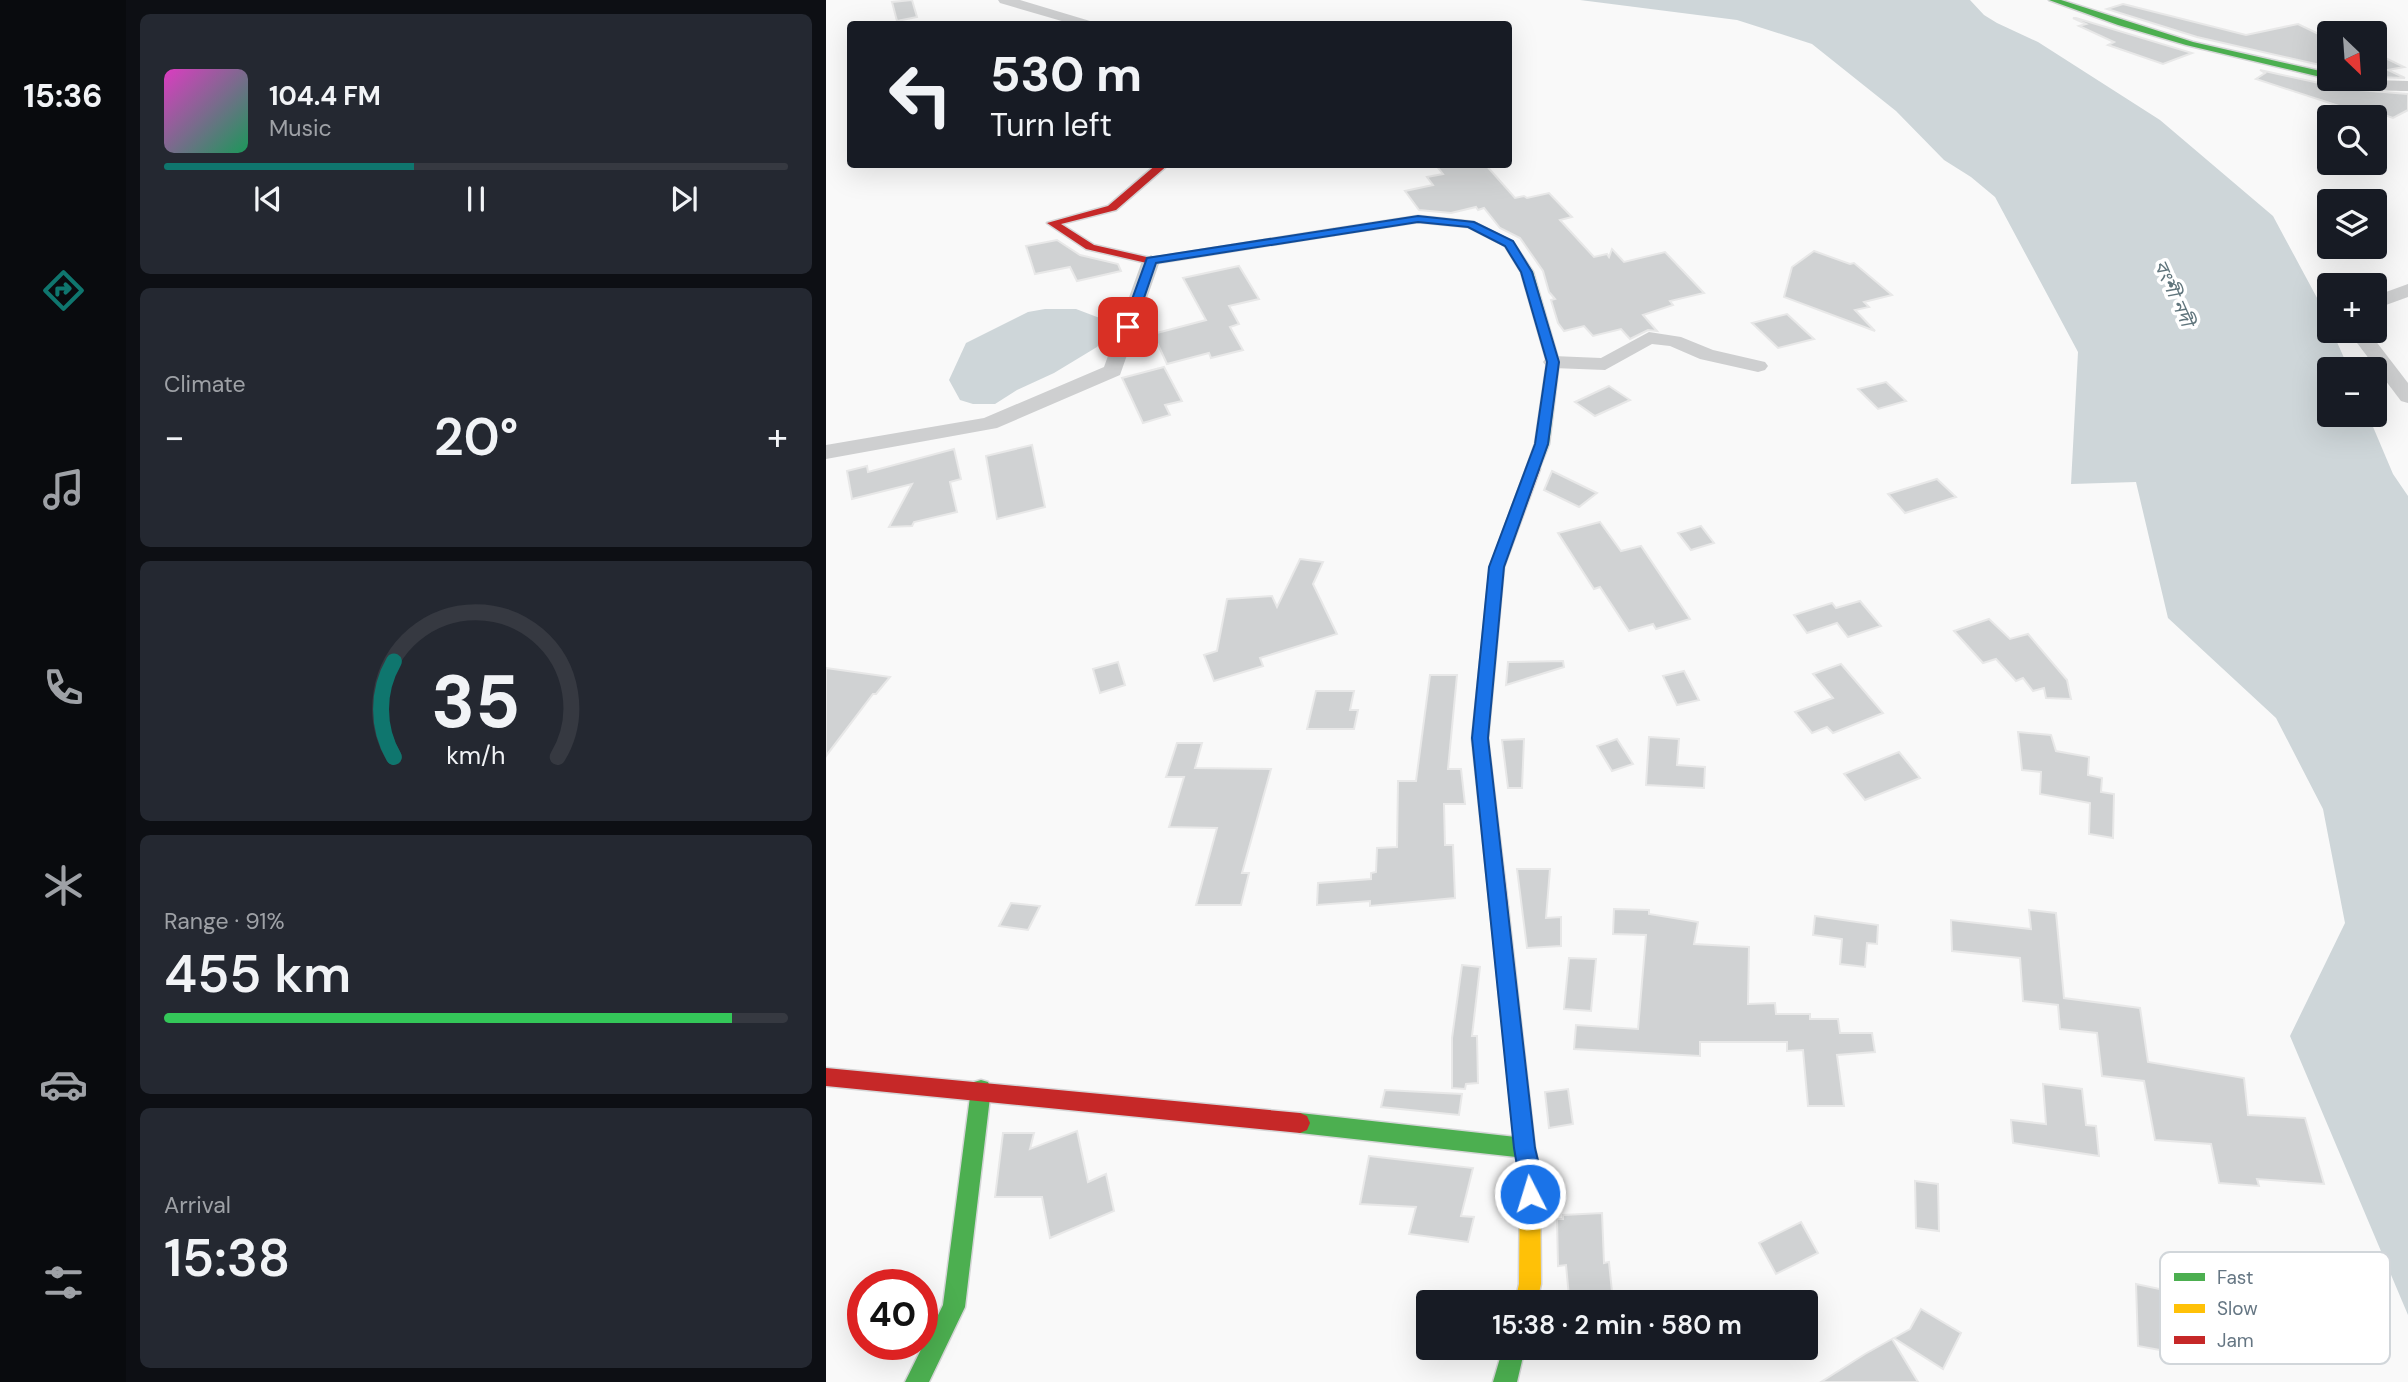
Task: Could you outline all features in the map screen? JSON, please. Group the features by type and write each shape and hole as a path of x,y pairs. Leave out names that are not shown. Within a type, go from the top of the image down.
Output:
{"street":[{"path":"1005,0 1075,21"},
{"path":"2053,0 2176,39 2317,74"},
{"path":"2387,87 2408,86"},
{"path":"1159,168 1112,208 1052,223 1090,247 1151,261 1418,219 1470,224 1509,244 1527,272 1553,362 1542,444 1497,567 1480,738 1525,1148 1530,1171 1529,1290"},
{"path":"826,452 989,423 1113,371 1151,261"},
{"path":"2387,298 2408,290"},
{"path":"1553,362 1605,364 1649,338 1674,341 1707,355 1759,366"},
{"path":"2367,343 2408,397"},
{"path":"826,1077 981,1090 1525,1148"},
{"path":"917,1382 954,1307 981,1090"},
{"path":"1506,1382 1511,1360"}],"water":[{"name":"বংশী নদী","path":"1580,0 1970,0 1984,15 2038,42 2160,120 2273,216 2317,298 2317,343 2337,343 2344,357 2317,357 2317,427 2373,427 2393,474 2408,496 2408,1315 2390,1272 2390,1252 2381,1252 2290,1036 2345,923 2323,809 2276,718 2168,618 2136,482 2071,484 2078,352 1995,197 1944,160 1896,111 1812,44 1737,20"},
{"path":"1076,309 1105,320 1102,340 1097,347 1054,373 1017,390 995,404 973,404 960,400 949,380 966,343 1028,312"}],"building":[{"path":"912,0 917,17 897,21 892,2"},
{"path":"2123,4 2246,35 2298,24 2317,33 2317,64 2197,37 2107,9"},
{"path":"2073,18 2192,53 2163,64 2108,45 2114,42 2079,26 2086,24"},
{"path":"2387,59 2404,67 2388,70 2405,78 2387,77"},
{"path":"2260,70 2317,83 2317,91 2408,94 2408,110 2393,118 2387,116 2387,105 2336,105 2256,79 2265,73"},
{"path":"1438,168 1489,168 1515,198 1549,193 1572,217 1560,220 1594,257 1607,254 1609,257 1612,249 1624,262 1665,252 1704,293 1670,301 1673,305 1643,315 1657,331 1648,330 1630,339 1621,329 1593,336 1584,326 1564,331 1558,323 1551,300 1555,299 1549,292 1543,271 1520,238 1500,228 1484,208 1478,210 1476,207 1451,213 1419,210 1405,191 1433,185 1427,177 1443,174"},
{"path":"1057,240 1080,255 1118,264 1121,271 1077,281 1070,267 1035,274 1026,246"},
{"path":"1814,251 1850,264 1854,263 1892,295 1864,302 1869,307 1855,310 1875,331 1784,297 1792,267"},
{"path":"1239,266 1259,299 1229,306 1239,324 1230,327 1243,350 1211,358 1209,353 1167,364 1153,334 1206,320 1183,278"},
{"path":"1787,314 1814,339 1778,348 1752,323"},
{"path":"1164,367 1182,401 1165,405 1170,415 1143,423 1122,378"},
{"path":"1886,382 1906,401 1878,409 1858,389"},
{"path":"1609,386 1630,400 1595,416 1575,402"},
{"path":"1032,445 1045,507 997,519 986,456"},
{"path":"954,449 961,479 950,482 957,512 914,522 912,526 889,527 912,484 852,499 847,471 867,466 868,472"},
{"path":"1552,471 1597,493 1579,507 1544,490"},
{"path":"1937,479 1956,497 1905,513 1888,494"},
{"path":"1600,522 1621,551 1641,546 1690,619 1656,629 1653,624 1629,631 1600,587 1594,589 1558,533"},
{"path":"1701,526 1714,543 1691,550 1678,533"},
{"path":"1300,559 1323,562 1313,584 1337,634 1260,658 1263,666 1214,681 1204,655 1217,651 1227,599 1272,596 1277,607"},
{"path":"1860,601 1881,626 1848,637 1837,623 1807,633 1794,615 1832,603 1836,608"},
{"path":"1989,619 2010,639 2028,634 2067,680 2071,699 2046,698 2044,688 2033,691 2023,678 2016,681 1996,659 1983,663 1954,631"},
{"path":"1563,661 1564,667 1506,685 1508,662"},
{"path":"1118,662 1125,685 1100,693 1093,669"},
{"path":"1841,664 1883,713 1833,733 1827,727 1812,733 1795,712 1833,698 1813,674"},
{"path":"826,668 890,677 876,694 873,694 826,756"},
{"path":"1684,671 1699,700 1677,705 1663,676"},
{"path":"1430,675 1457,675 1448,769 1461,769 1465,804 1444,804 1445,845 1453,845 1455,898 1370,906 1370,901 1317,905 1318,883 1371,879 1371,873 1376,872 1377,848 1397,847 1398,781 1416,781"},
{"path":"1316,691 1354,691 1350,710 1358,710 1354,729 1307,729"},
{"path":"2018,732 2051,735 2056,751 2089,757 2088,775 2102,778 2101,792 2114,794 2113,838 2089,834 2090,803 2040,794 2041,772 2022,770"},
{"path":"1649,737 1679,739 1677,765 1705,767 1704,788 1646,785"},
{"path":"1524,739 1522,788 1508,788 1502,740"},
{"path":"1617,739 1633,764 1612,771 1597,746"},
{"path":"1177,743 1202,743 1195,768 1271,769 1242,873 1249,873 1241,905 1196,905 1217,828 1169,827 1184,777 1166,777"},
{"path":"1899,752 1920,778 1865,800 1844,774"},
{"path":"1517,869 1550,869 1546,918 1561,917 1561,946 1527,948"},
{"path":"1011,903 1040,906 1028,930 999,926"},
{"path":"1614,909 1649,910 1649,914 1698,922 1694,944 1749,947 1748,1004 1775,1003 1776,1014 1810,1014 1810,1019 1838,1019 1840,1033 1872,1033 1875,1052 1837,1055 1844,1106 1808,1106 1803,1050 1787,1051 1787,1042 1700,1042 1700,1056 1574,1049 1576,1025 1638,1029 1646,935 1613,934"},
{"path":"2029,910 2056,913 2064,998 2140,1008 2148,1062 2244,1078 2248,1115 2305,1118 2324,1184 2257,1179 2259,1186 2219,1183 2211,1144 2155,1140 2144,1081 2102,1076 2097,1033 2060,1029 2058,1005 2023,1001 2020,958 1952,951 1951,920 2031,929"},
{"path":"1815,916 1878,925 1877,944 1867,943 1865,967 1840,964 1842,939 1813,935"},
{"path":"1569,958 1596,959 1591,1011 1564,1009"},
{"path":"1462,965 1480,967 1472,1036 1477,1036 1478,1083 1466,1084 1465,1089 1452,1088 1452,1038"},
{"path":"2043,1084 2082,1089 2086,1125 2096,1126 2099,1156 2013,1143 2011,1120 2046,1124"},
{"path":"1568,1089 1573,1124 1549,1128 1545,1092"},
{"path":"1385,1090 1462,1094 1459,1115 1381,1107"},
{"path":"1077,1131 1088,1182 1106,1174 1114,1211 1050,1238 1042,1197 995,1197 1003,1133 1034,1133 1030,1149"},
{"path":"1369,1156 1473,1168 1461,1216 1474,1217 1468,1242 1409,1234 1416,1207 1360,1204"},
{"path":"1915,1181 1938,1184 1939,1231 1916,1228"},
{"path":"1602,1213 1604,1263 1609,1262 1612,1290 1568,1290 1566,1265 1558,1266 1557,1219 1563,1219 1563,1215"},
{"path":"1801,1222 1818,1253 1776,1274 1759,1243"},
{"path":"2136,1284 2160,1289 2160,1350 2138,1346"},
{"path":"1921,1309 1961,1333 1943,1369 1894,1338 1910,1329"},
{"path":"1892,1339 1918,1382 1821,1382 1865,1354"}],"traffic: fast":[{"path":"2053,0 2190,44 2317,73"},
{"path":"1334,232 1418,219 1470,224 1509,244 1527,272 1553,362 1542,444 1533,469"},
{"path":"917,1382 954,1307 981,1089"},
{"path":"1300,1123 1525,1148"},
{"path":"1505,1382 1511,1360"}],"traffic: slow":[{"path":"1499,907 1525,1148 1530,1171 1529,1290"}],"traffic: jam":[{"path":"1159,168 1112,208 1052,223 1090,247 1151,261 1334,232"},
{"path":"1499,907 1480,739 1497,567 1533,469"},
{"path":"826,1077 1300,1123"}],"route":[{"path":"1128,327 1151,261 1283,238 1418,219 1470,224 1509,244 1527,272 1553,362 1542,444 1497,567 1480,738 1525,1148 1530,1171 1530,1194"}]}
